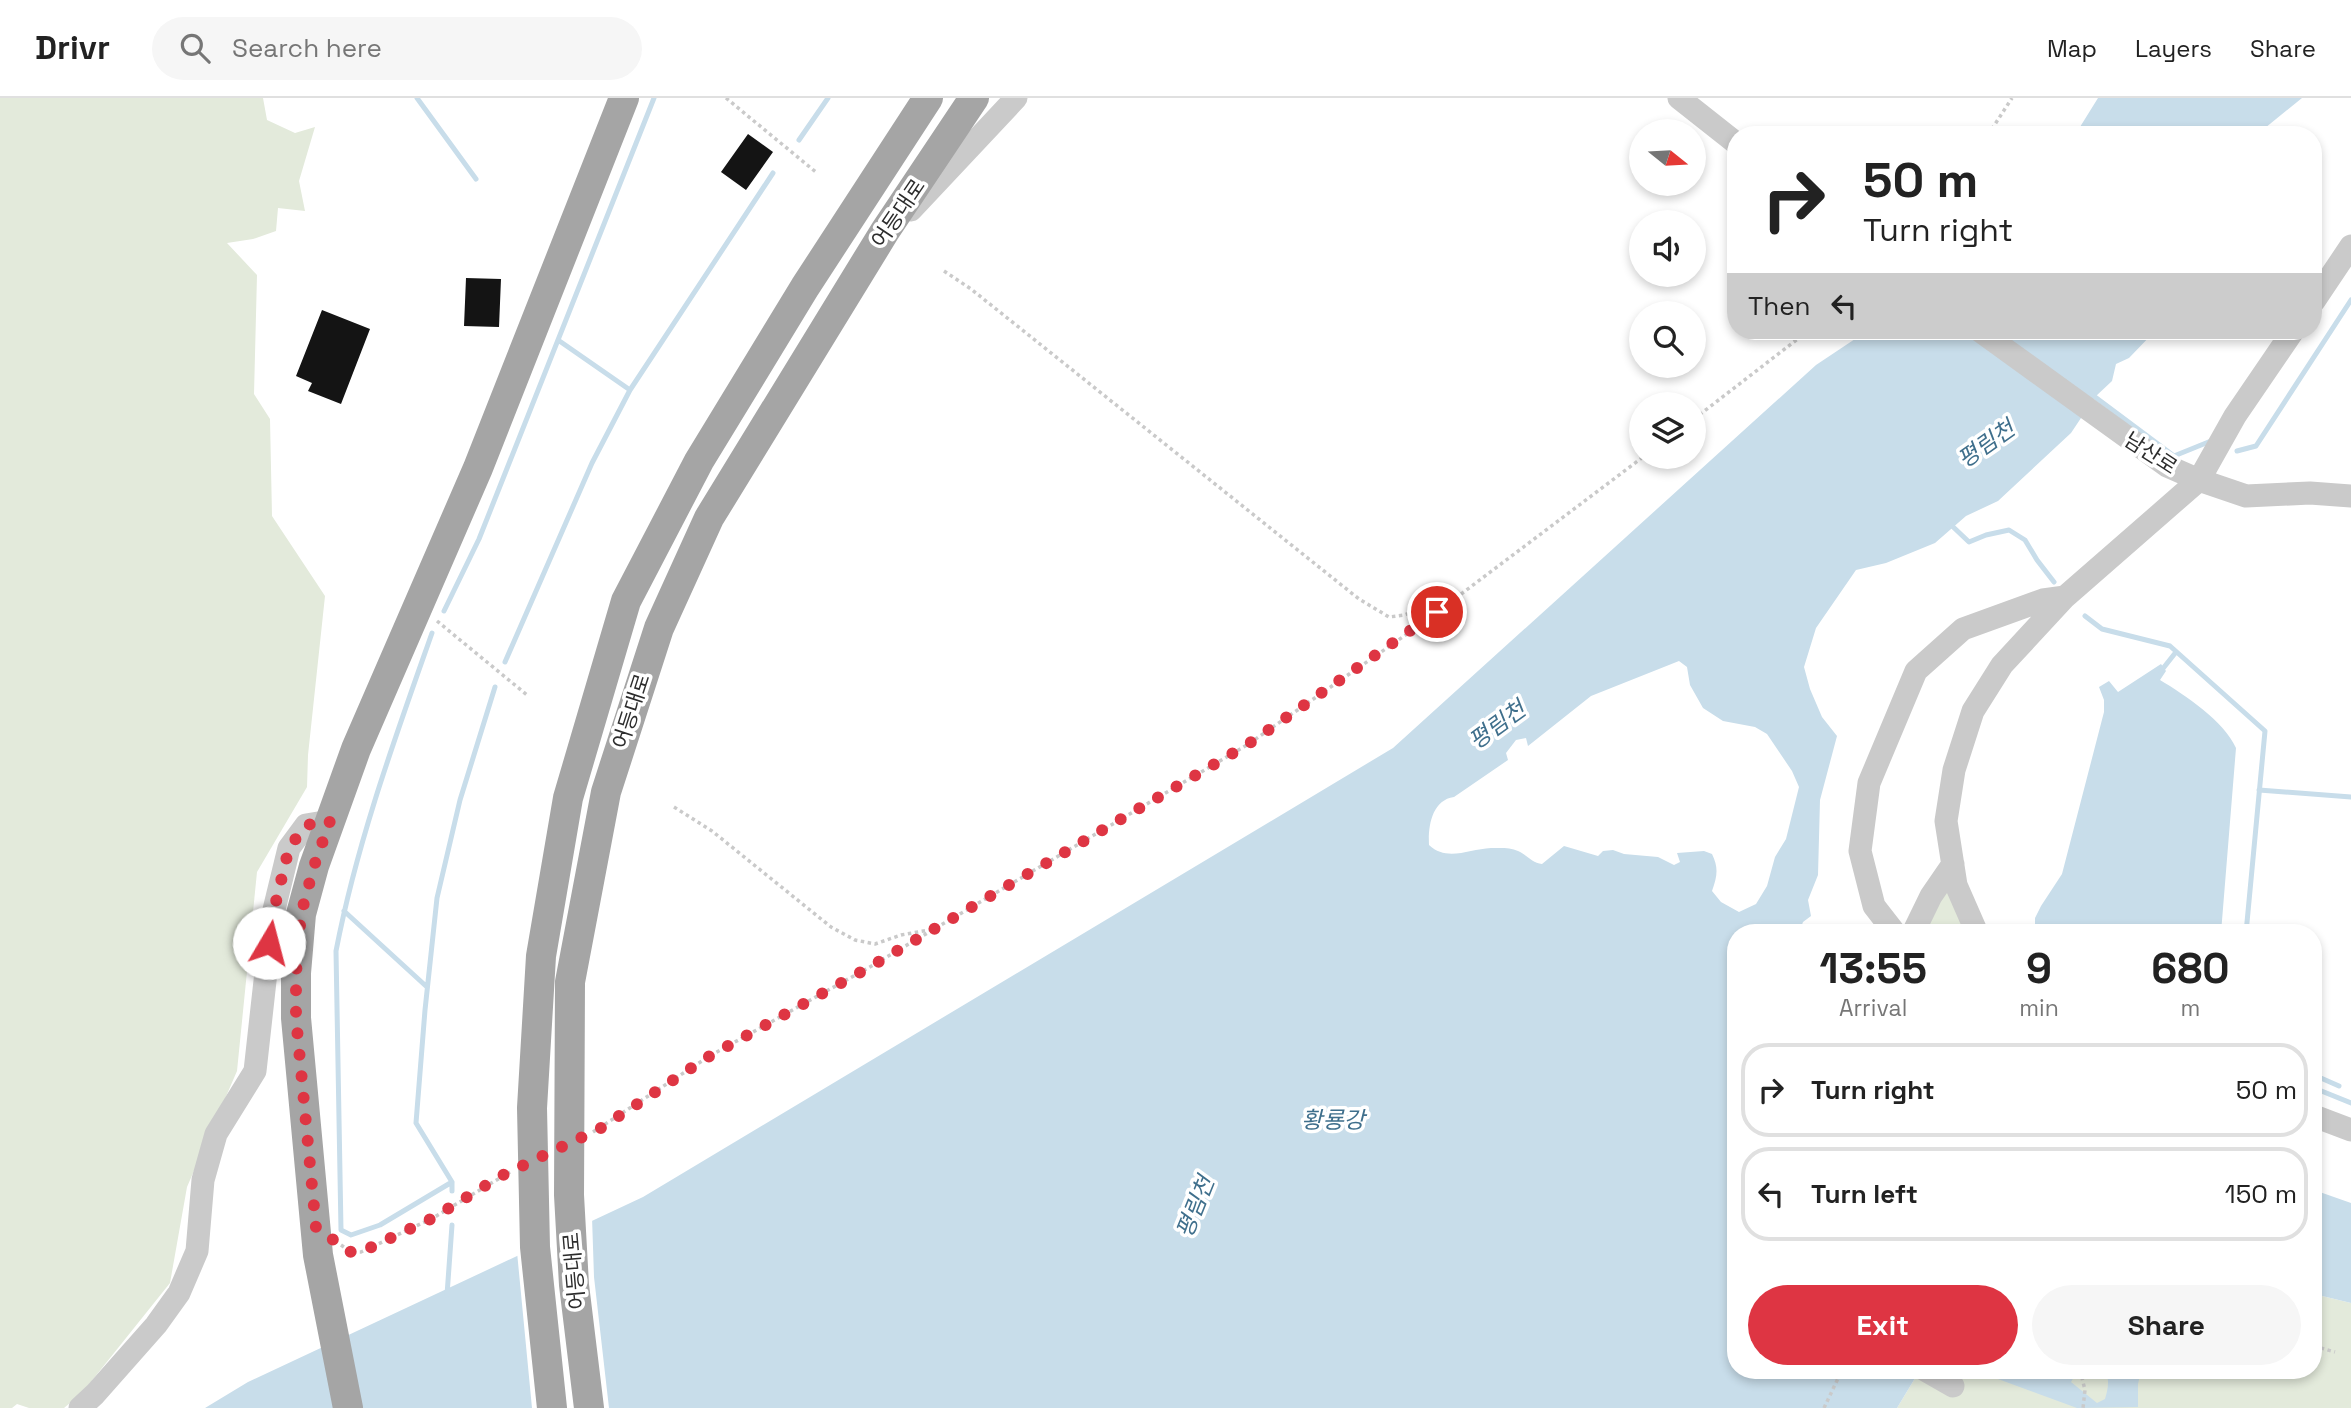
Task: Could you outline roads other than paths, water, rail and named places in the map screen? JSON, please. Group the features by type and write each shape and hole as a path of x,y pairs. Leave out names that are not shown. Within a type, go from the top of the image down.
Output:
{"main road":[{"path":"348,1408 317,1242 296,1018 296,973 301,914 314,866 356,749 514,379 624,98"},
{"name":"어등대로","path":"552,1408 535,1247 532,1108 541,956 568,798 626,601 699,461 805,287 928,98"},
{"name":"어등대로","path":"589,1408 574,1285 569,1195 570,982 606,792 659,628 709,517 873,250 974,98"}],"street":[{"path":"873,250 1016,98"},
{"path":"1679,98 1727,137"},
{"path":"2322,289 2351,246"},
{"name":"남산로","path":"1992,340 2167,466 2199,480 2246,496 2310,493 2351,496"},
{"path":"1973,924 1956,885 1946,821 1954,770 1973,711 2001,665 2064,597 2199,480 2235,416 2287,340"},
{"path":"1888,924 1874,906 1860,851 1869,783 1916,671 1963,629 2043,600 2064,597"},
{"path":"80,1408 156,1325 179,1293 197,1251 202,1180 216,1134 255,1072 272,918 289,848 306,825 330,821"},
{"path":"1917,924 1931,896 1952,864"},
{"path":"2322,1119 2351,1130"},
{"path":"1941,1379 1953,1386"}],"water":[{"path":"2098,98 2302,98 2267,126 2081,126"},
{"name":"황룡강","path":"1854,340 2146,340 2129,358 2116,364 2112,381 2095,397 2071,433 1998,501 1966,516 1935,543 1886,563 1856,570 1816,628 1804,667 1822,717 1837,736 1820,800 1818,875 1808,900 1811,916 1802,924 1727,924 1727,1379 1915,1379 1897,1408 205,1408 248,1382 643,1197 1393,748 1701,469 1706,469 1706,465 1816,365","holes":["1679,661 1687,667 1690,685 1703,708 1723,721 1755,727 1767,734 1792,771 1799,787 1786,839 1775,857 1767,886 1756,904 1739,912 1721,902 1712,891 1717,872 1716,864 1712,854 1704,851 1677,853 1680,862 1674,865 1658,857 1624,854 1613,850 1603,851 1598,856 1564,846 1542,864 1512,849 1491,848 1451,854 1443,853 1429,845 1431,822 1441,803 1508,760 1506,753 1516,740 1526,738 1528,746 1591,696"]},
{"path":"2161,664 2166,671 2160,680 2213,719 2223,728 2236,748 2222,924 2035,924 2041,906 2062,874 2104,712 2104,700 2099,687 2109,681 2118,692"},
{"path":"2322,1193 2351,1203 2351,1303 2322,1296"},
{"path":"1998,1379 2073,1379 2071,1382 2097,1403 2105,1399 2108,1379 2139,1379 2138,1407 2077,1408"}],"waterway":[{"path":"417,98 476,179"},
{"path":"444,611 479,539 654,98"},
{"path":"799,140 828,98"},
{"path":"505,662 592,463 630,390 773,173"},
{"path":"2237,451 2256,446 2351,300"},
{"path":"558,340 630,390"},
{"path":"2091,394 2174,456 2211,441"},
{"path":"1949,523 1969,542 2009,530 2025,540 2054,582"},
{"path":"2085,616 2102,629 2170,646 2265,731 2247,924"},
{"path":"432,633 366,830 336,951 341,1230 351,1235 380,1225 452,1182"},
{"path":"2161,671 2176,652"},
{"path":"452,1191 452,1182 416,1123 425,1010 437,898 460,800 495,687"},
{"path":"2259,790 2351,797"},
{"path":"344,911 427,987"},
{"path":"2322,1079 2339,1086"},
{"path":"2322,1091 2351,1103"},
{"path":"447,1295 452,1225"}],"water label":[{"name":"평림천","path":"1986,444"},
{"name":"평림천","path":"1497,725"},
{"name":"평림천","path":"1195,1207"}]}
